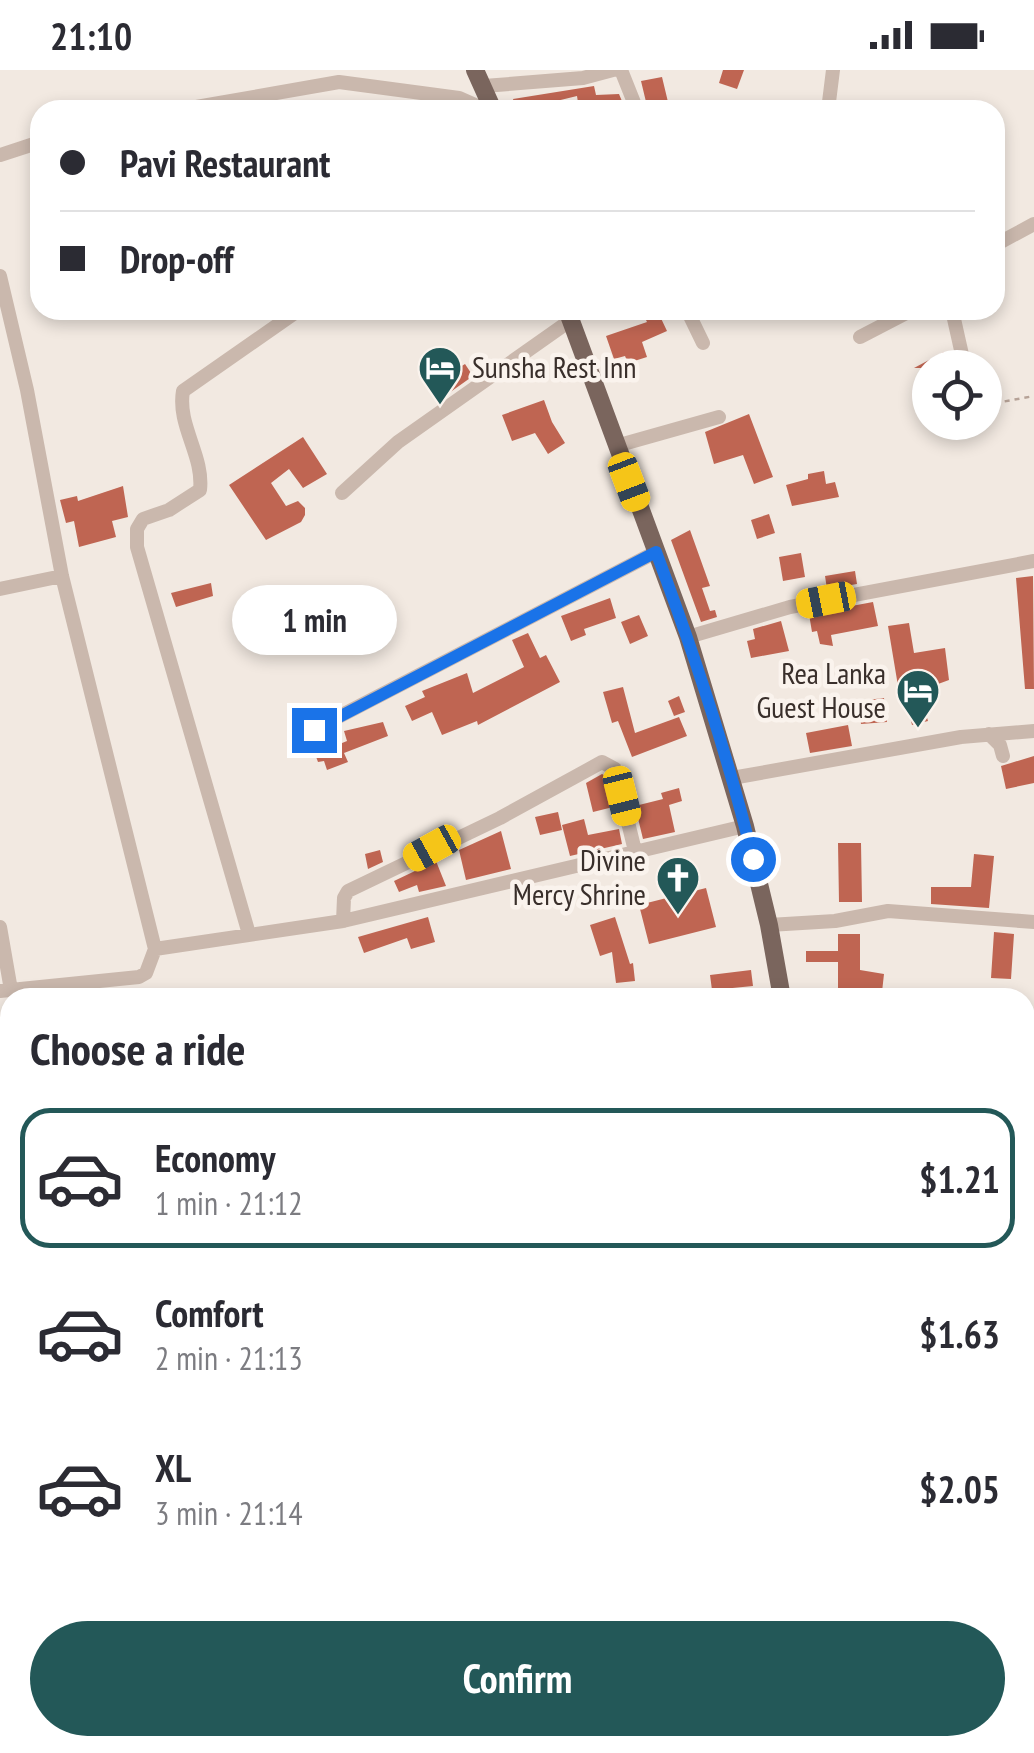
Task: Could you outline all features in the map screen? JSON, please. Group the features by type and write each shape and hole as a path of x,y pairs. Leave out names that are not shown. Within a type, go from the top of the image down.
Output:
{"main road":[{"path":"480,75 487,100"},
{"path":"571,320 688,638 732,778 780,988"}],"street":[{"path":"480,75 583,78 613,70"},
{"path":"621,70 633,100"},
{"path":"829,100 833,70"},
{"path":"236,100 339,82 464,100"},
{"path":"0,155 30,145"},
{"path":"1005,239 1034,224"},
{"path":"0,276 28,390 62,576 155,950 146,973 139,977 26,988"},
{"path":"250,934 137,547 137,529 143,519 169,510 200,490 202,472 180,408 183,391 286,320"},
{"path":"342,493 398,442 562,320"},
{"path":"692,320 703,344"},
{"path":"860,338 893,320"},
{"path":"954,320 961,350"},
{"path":"616,446 719,418"},
{"path":"314,730 656,552"},
{"path":"688,638 790,607 1034,562"},
{"path":"0,589 62,576"},
{"path":"732,778 889,749 1034,730"},
{"path":"989,734 1000,744 1003,756"},
{"path":"343,921 348,891 500,818 602,762 615,769 635,851"},
{"path":"155,950 343,921 745,826"},
{"path":"769,926 835,921 888,911 1034,922"},
{"path":"0,927 5,988"}],"path":[{"path":"1002,403 1034,396"}],"building":[{"path":"723,70 744,70 737,89 719,83"},
{"path":"662,77 668,100 646,100 641,81"},
{"path":"594,86 596,95 619,94 622,100 578,100 577,96 561,100 513,99"},
{"path":"662,320 667,331 642,342 647,357 628,363 625,356 614,359 606,336"},
{"path":"465,364 473,376 442,398 433,384"},
{"path":"544,400 565,443 548,454 535,433 512,441 502,415"},
{"path":"749,414 773,477 754,484 743,455 714,464 705,432"},
{"path":"303,437 327,474 303,488 289,469 271,483 286,506 298,501 305,508 305,515 301,522 266,540 229,485"},
{"path":"824,471 826,484 835,482 839,497 792,506 786,485"},
{"path":"123,486 128,517 112,521 116,537 79,547 74,521 66,523 60,500 77,496 78,501"},
{"path":"769,514 775,533 757,539 751,520"},
{"path":"690,530 710,586 702,588 710,611 715,610 717,617 701,622 671,540"},
{"path":"801,553 805,577 783,581 779,557"},
{"path":"855,571 857,584 827,589 825,576"},
{"path":"1033,576 1034,689 1025,689 1016,578"},
{"path":"211,583 213,596 176,607 171,593"},
{"path":"610,598 616,618 584,629 586,635 571,641 561,616"},
{"path":"873,602 878,626 831,635 833,646 820,644 817,631 812,632 809,614"},
{"path":"639,615 648,636 630,644 621,622"},
{"path":"781,621 789,651 751,658 747,641 755,639 753,629"},
{"path":"909,623 914,653 945,648 949,680 919,691 928,721 912,725 905,697 900,698 888,626"},
{"path":"528,633 540,658 546,655 560,682 478,725 477,721 442,735 432,712 412,721 405,706 425,697 422,691 467,673 473,693 524,667 512,640"},
{"path":"623,687 635,733 679,717 687,736 632,757 618,721 612,723 603,692"},
{"path":"679,696 685,712 674,716 668,701"},
{"path":"884,698 887,722 861,724 858,701"},
{"path":"383,722 388,736 344,753 348,762 327,770 324,761 318,762 315,754 347,741 344,731"},
{"path":"848,725 852,746 810,753 806,733"},
{"path":"1034,756 1034,783 1006,789 1001,766"},
{"path":"602,774 606,776 613,807 593,812 586,783"},
{"path":"679,788 682,801 669,805 675,832 643,839 635,806 663,799 661,793"},
{"path":"558,812 562,830 540,835 535,817"},
{"path":"584,819 588,835 619,829 622,844 570,856 562,825"},
{"path":"501,831 511,869 466,880 459,850"},
{"path":"838,843 861,843 862,902 839,902"},
{"path":"380,850 383,862 368,869 365,854"},
{"path":"974,854 994,856 989,908 931,904 931,887 971,887"},
{"path":"436,861 446,886 419,892 417,885 399,892 394,881"},
{"name":"Divine Mercy Shrine","path":"706,888 716,927 649,944 639,905"},
{"path":"428,917 435,942 411,949 407,938 364,953 358,937"},
{"path":"615,917 630,964 633,963 635,981 616,983 612,952 600,956 590,925"},
{"path":"994,932 1014,934 1011,979 991,978"},
{"path":"838,934 860,934 860,970 884,974 882,988 838,988 838,962 806,962 806,951 838,951"},
{"path":"751,970 753,986 712,988 710,975"}],"place":[{"name":"Sunsha Rest Inn","path":"440,406"},
{"name":"Rea Lanka Guest House","path":"918,729"},
{"name":"Divine Mercy Shrine","path":"678,916"}],"route":[{"path":"314,730 656,552 688,638 753,859"}]}
